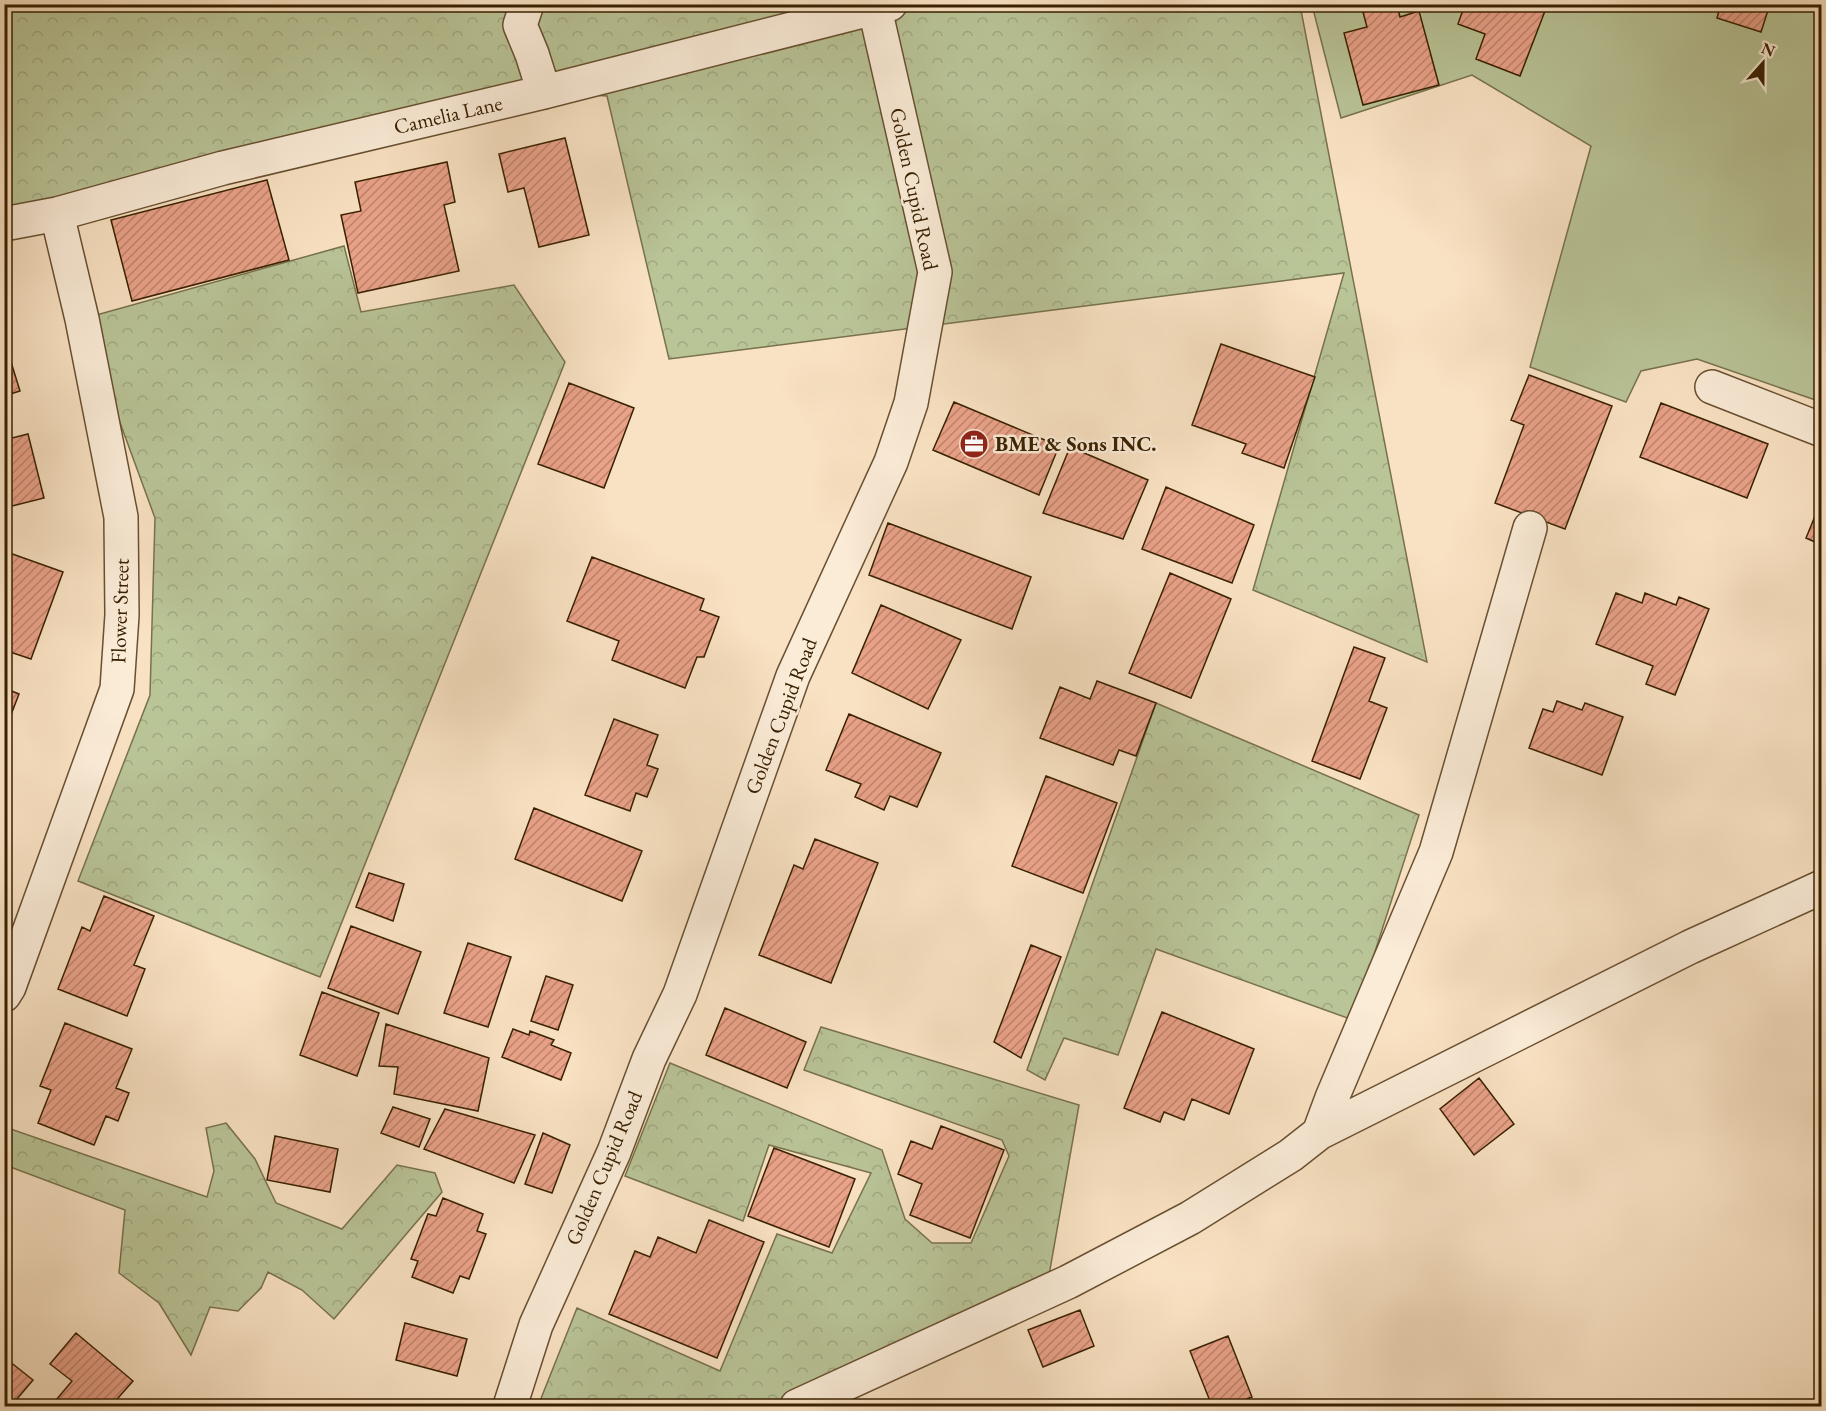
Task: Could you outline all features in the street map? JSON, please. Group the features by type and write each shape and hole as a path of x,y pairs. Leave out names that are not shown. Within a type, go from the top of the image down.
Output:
{"street":[{"path":"527,4 520,25 544,92"},
{"name":"Camelia Lane","path":"4,224 57,214 223,168 544,92 883,7"},
{"name":"Golden Cupid Road","path":"510,1407 536,1324 614,1152 649,1059 680,994 793,676 891,462 911,403 935,272 883,7"},
{"name":"Flower Street","path":"4,995 9,987 117,689 121,517 82,319 57,214"},
{"path":"1712,387 1821,430"},
{"path":"1319,1133 1436,852 1530,528"},
{"path":"797,1407 1068,1282 1190,1218 1291,1155 1319,1133 1690,947 1821,887"}],"green space":[{"path":"5,5 1300,5 1427,662 1253,590 1344,273 669,359 607,96 544,92 5,224"},
{"path":"1312,5 1821,5 1821,402 1697,359 1641,371 1626,402 1530,367 1591,146 1472,75 1341,118"},
{"path":"344,246 361,312 514,285 565,362 320,977 78,881 150,695 155,518 82,319"},
{"path":"1156,703 1419,815 1353,1020 1156,949 1118,1055 1064,1038 1045,1080 1027,1070"},
{"path":"821,1027 1079,1105 1045,1298 839,1406 538,1406 577,1308 720,1371 777,1234 832,1253 871,1173 769,1145 743,1221 625,1176 670,1063 882,1150 905,1219 932,1243 971,1243 1009,1156 1002,1140 804,1070"},
{"path":"226,1123 255,1159 276,1203 342,1229 397,1165 435,1173 442,1192 334,1319 302,1290 268,1272 261,1288 238,1311 210,1307 191,1355 159,1303 119,1273 125,1210 5,1165 5,1127 207,1197 214,1171 206,1128"}],"building":[{"path":"1397,4 1400,17 1419,11 1439,85 1363,105 1344,33 1367,27 1363,12"},
{"path":"1465,4 1529,4 1545,11 1520,76 1476,59 1485,34 1458,24"},
{"path":"1721,4 1770,4 1761,32 1717,18"},
{"path":"565,138 589,235 539,247 524,188 508,192 499,154"},
{"path":"447,162 455,202 444,205 459,271 358,293 341,215 361,211 355,182"},
{"path":"267,180 289,260 132,301 111,220"},
{"path":"1221,344 1315,377 1284,468 1242,453 1246,444 1192,425"},
{"path":"11,362 20,391 4,396 4,365"},
{"path":"1529,375 1612,406 1565,529 1495,503 1524,425 1511,420"},
{"path":"569,383 634,408 604,488 538,464"},
{"path":"954,402 1059,446 1039,495 933,450"},
{"path":"1661,403 1768,444 1747,498 1640,457"},
{"path":"28,434 44,498 4,508 4,440"},
{"path":"1070,447 1148,480 1123,539 1043,513"},
{"path":"1166,487 1254,525 1232,583 1142,549"},
{"path":"1822,499 1822,545 1806,538"},
{"path":"888,523 1031,577 1012,629 869,575"},
{"path":"4,551 63,572 31,659 4,650"},
{"path":"592,557 704,599 700,610 719,617 704,657 697,657 685,688 612,660 619,641 567,621"},
{"path":"1170,573 1231,599 1191,698 1129,673"},
{"path":"1616,593 1642,603 1645,593 1676,605 1679,597 1709,609 1675,695 1646,684 1653,666 1596,644"},
{"path":"881,605 961,640 928,709 852,673"},
{"path":"1354,647 1385,658 1369,701 1387,708 1360,779 1312,761"},
{"path":"1097,681 1156,703 1136,756 1119,750 1113,765 1040,738 1060,687 1090,699"},
{"path":"4,688 19,694 4,733"},
{"path":"1557,701 1582,710 1585,703 1623,717 1602,775 1529,748 1543,709 1553,712"},
{"path":"849,714 941,753 917,807 890,796 884,810 855,797 861,784 826,770"},
{"path":"614,719 658,735 647,765 658,769 647,797 636,793 630,811 585,795"},
{"path":"1046,776 1117,803 1083,893 1012,866"},
{"path":"534,808 642,851 622,901 515,859"},
{"path":"815,839 878,863 831,983 759,955 794,865 803,869"},
{"path":"369,873 404,884 393,921 356,907"},
{"path":"104,896 154,916 134,965 145,969 127,1016 58,989 82,927 90,931"},
{"path":"351,926 421,952 398,1014 328,988"},
{"path":"468,943 511,957 488,1027 444,1013"},
{"path":"1031,945 1061,957 1021,1058 994,1042"},
{"path":"546,976 573,985 558,1030 531,1021"},
{"path":"322,992 379,1013 357,1076 300,1055"},
{"path":"725,1008 806,1042 787,1088 706,1055"},
{"path":"1162,1012 1254,1049 1229,1114 1192,1099 1184,1120 1164,1112 1160,1122 1124,1108"},
{"path":"65,1023 132,1049 116,1088 129,1093 118,1121 106,1116 94,1145 38,1123 51,1090 40,1086"},
{"path":"386,1024 489,1058 478,1111 394,1094 398,1067 379,1066"},
{"path":"513,1029 529,1035 530,1031 554,1040 551,1045 571,1053 561,1080 502,1057"},
{"path":"1479,1078 1514,1124 1474,1155 1440,1109"},
{"path":"393,1107 430,1119 419,1147 381,1133"},
{"path":"445,1109 535,1135 514,1183 424,1149"},
{"path":"941,1126 1004,1150 970,1238 910,1215 922,1184 898,1174 911,1141 932,1149"},
{"path":"543,1133 570,1145 552,1193 525,1184"},
{"path":"275,1136 338,1149 330,1192 267,1180"},
{"path":"774,1148 855,1179 829,1247 748,1216"},
{"path":"443,1198 483,1214 477,1231 486,1234 469,1279 460,1276 453,1293 412,1277 418,1261 411,1259 428,1214 436,1216"},
{"path":"709,1220 764,1242 717,1358 609,1314 635,1251 650,1257 658,1237 696,1253"},
{"path":"1080,1310 1094,1346 1043,1367 1028,1330"},
{"path":"405,1323 467,1339 457,1376 396,1360"},
{"path":"76,1333 133,1381 111,1406 51,1406 72,1381 50,1364"},
{"path":"1228,1336 1252,1397 1229,1406 1212,1406 1190,1351"},
{"path":"4,1357 33,1380 11,1406 4,1406"}],"place":[{"name":"BME & Sons INC.","path":"974,444"}]}
